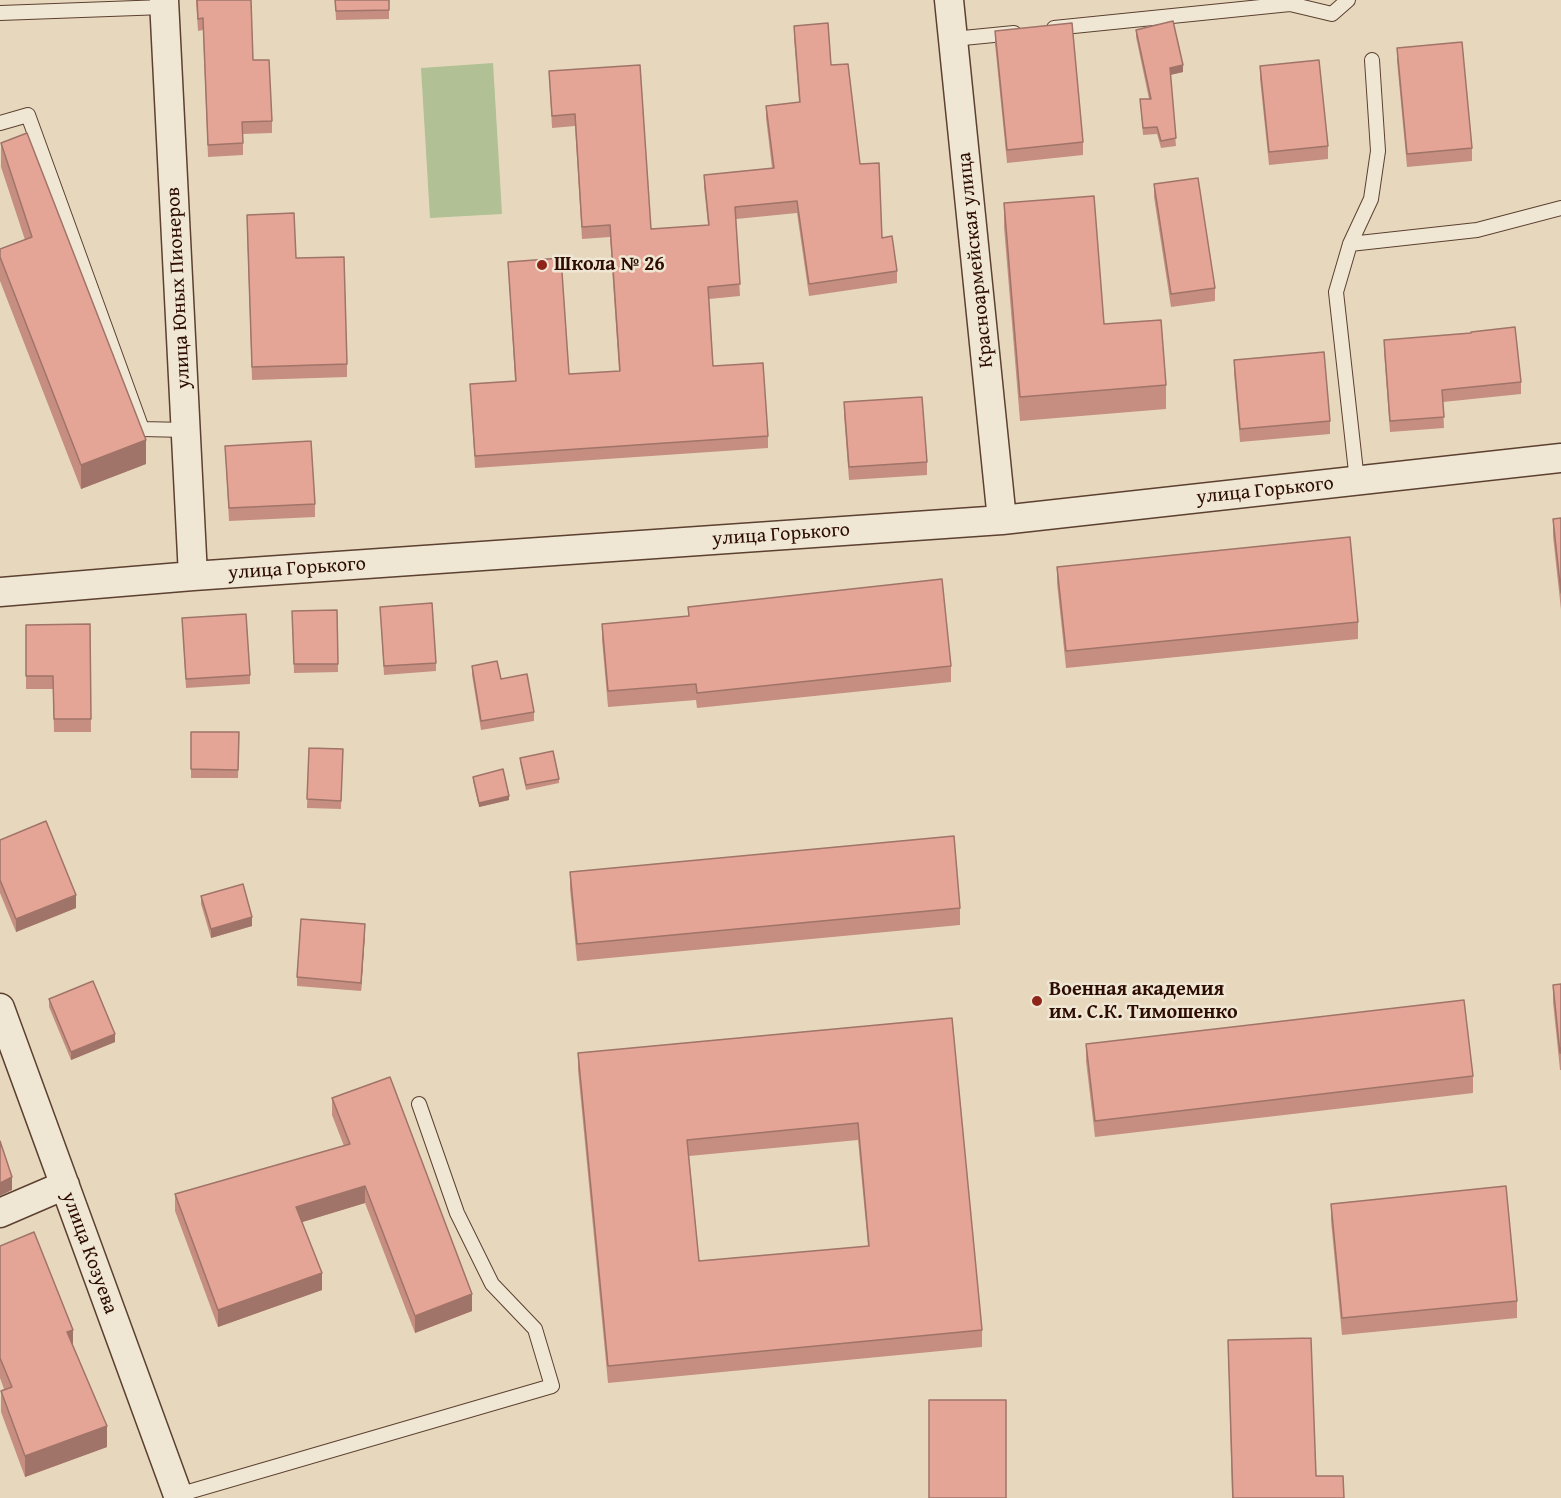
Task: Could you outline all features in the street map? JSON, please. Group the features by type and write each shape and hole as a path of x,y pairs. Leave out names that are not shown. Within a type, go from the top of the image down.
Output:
{"street":[{"name":"Красноармейская улица","path":"949,0 1002,520"},
{"name":"улица Юных Пионеров","path":"164,3 194,576"},
{"name":"улица Горького","path":"0,592 194,576 1002,520 1561,458"},
{"name":"улица Козуева","path":"0,1008 178,1497"},
{"path":"0,1213 65,1185"}],"lane":[{"path":"953,39 1290,4 1332,14 1348,0"},
{"path":"0,13 164,3"},
{"path":"1357,481 1336,292 1350,244 1371,199 1378,151 1372,60"},
{"path":"0,123 28,115 142,429 186,430"},
{"path":"1350,244 1477,230 1561,208"},
{"path":"178,1497 552,1386 534,1329 492,1284 457,1213 419,1104"}],"green space":[{"path":"493,63 502,214 430,218 421,68"}],"building":[{"path":"197,0 251,0 253,60 269,60 272,121 242,122 243,143 208,145 203,18 198,19"},
{"path":"335,0 389,0 389,10 336,11"},
{"path":"1173,21 1183,65 1170,68 1176,138 1161,141 1157,127 1143,128 1140,99 1151,99 1136,30"},
{"path":"828,23 831,65 848,64 860,164 879,163 882,238 892,236 897,271 809,284 797,201 735,207 740,284 708,287 713,366 763,363 768,436 475,456 470,384 516,381 508,262 561,258 569,374 620,371 610,225 582,227 575,114 552,116 549,71 640,65 651,229 709,225 704,175 774,168 766,106 800,102 794,26"},
{"path":"1072,23 1083,142 1007,150 995,31"},
{"path":"1462,42 1472,148 1407,154 1397,48"},
{"path":"1319,60 1328,146 1269,152 1260,66"},
{"path":"27,133 146,440 81,465 0,257 0,249 32,237 1,143"},
{"path":"1198,178 1215,288 1171,294 1154,184"},
{"path":"1094,196 1104,324 1161,320 1166,385 1020,397 1004,203"},
{"path":"294,213 296,258 344,257 347,364 252,367 247,215"},
{"path":"1515,327 1521,382 1442,390 1444,417 1390,421 1384,340"},
{"path":"1324,352 1330,421 1240,429 1234,360"},
{"path":"922,397 927,462 849,467 844,402"},
{"path":"311,441 315,504 229,508 225,446"},
{"path":"1561,518 1561,593 1553,519"},
{"path":"1350,537 1358,622 1066,651 1057,567"},
{"path":"942,579 951,666 697,693 696,684 608,691 602,624 689,616 688,607"},
{"path":"432,603 436,663 384,666 380,607"},
{"path":"337,610 338,664 294,664 292,611"},
{"path":"246,614 250,675 186,679 182,618"},
{"path":"90,624 91,719 54,719 53,676 26,676 26,625"},
{"path":"497,661 501,679 527,674 534,712 481,721 472,666"},
{"path":"191,732 239,732 238,770 191,769"},
{"path":"309,748 343,749 341,801 307,799"},
{"path":"553,751 559,779 526,785 520,758"},
{"path":"503,769 509,796 479,803 473,777"},
{"path":"46,821 76,895 16,919 0,880 0,840"},
{"path":"954,836 960,908 577,944 570,872"},
{"path":"243,884 252,917 211,929 201,896"},
{"path":"301,919 365,924 361,983 297,977"},
{"path":"93,981 115,1034 71,1052 49,999"},
{"path":"1561,984 1561,1053 1560,1053 1553,985"},
{"path":"1464,1000 1473,1076 1095,1121 1086,1044"},
{"path":"952,1018 982,1330 608,1366 578,1053","holes":["858,1123 869,1246 699,1261 687,1140"]},
{"path":"390,1077 472,1294 415,1316 365,1186 296,1207 322,1273 218,1310 175,1194 350,1144 332,1098"},
{"path":"0,1141 12,1177 0,1183"},
{"path":"1506,1186 1517,1301 1342,1318 1331,1204"},
{"path":"34,1232 73,1330 67,1332 107,1426 25,1456 1,1391 12,1387 0,1358 0,1246"},
{"path":"1311,1338 1316,1476 1343,1476 1344,1498 1233,1498 1228,1340"},
{"path":"929,1400 1006,1400 1006,1498 929,1498"}],"place":[{"name":"Школа № 26","path":"542,265"},
{"name":"Военная академия им. С.К. Тимошенко","path":"1037,1001"}]}
